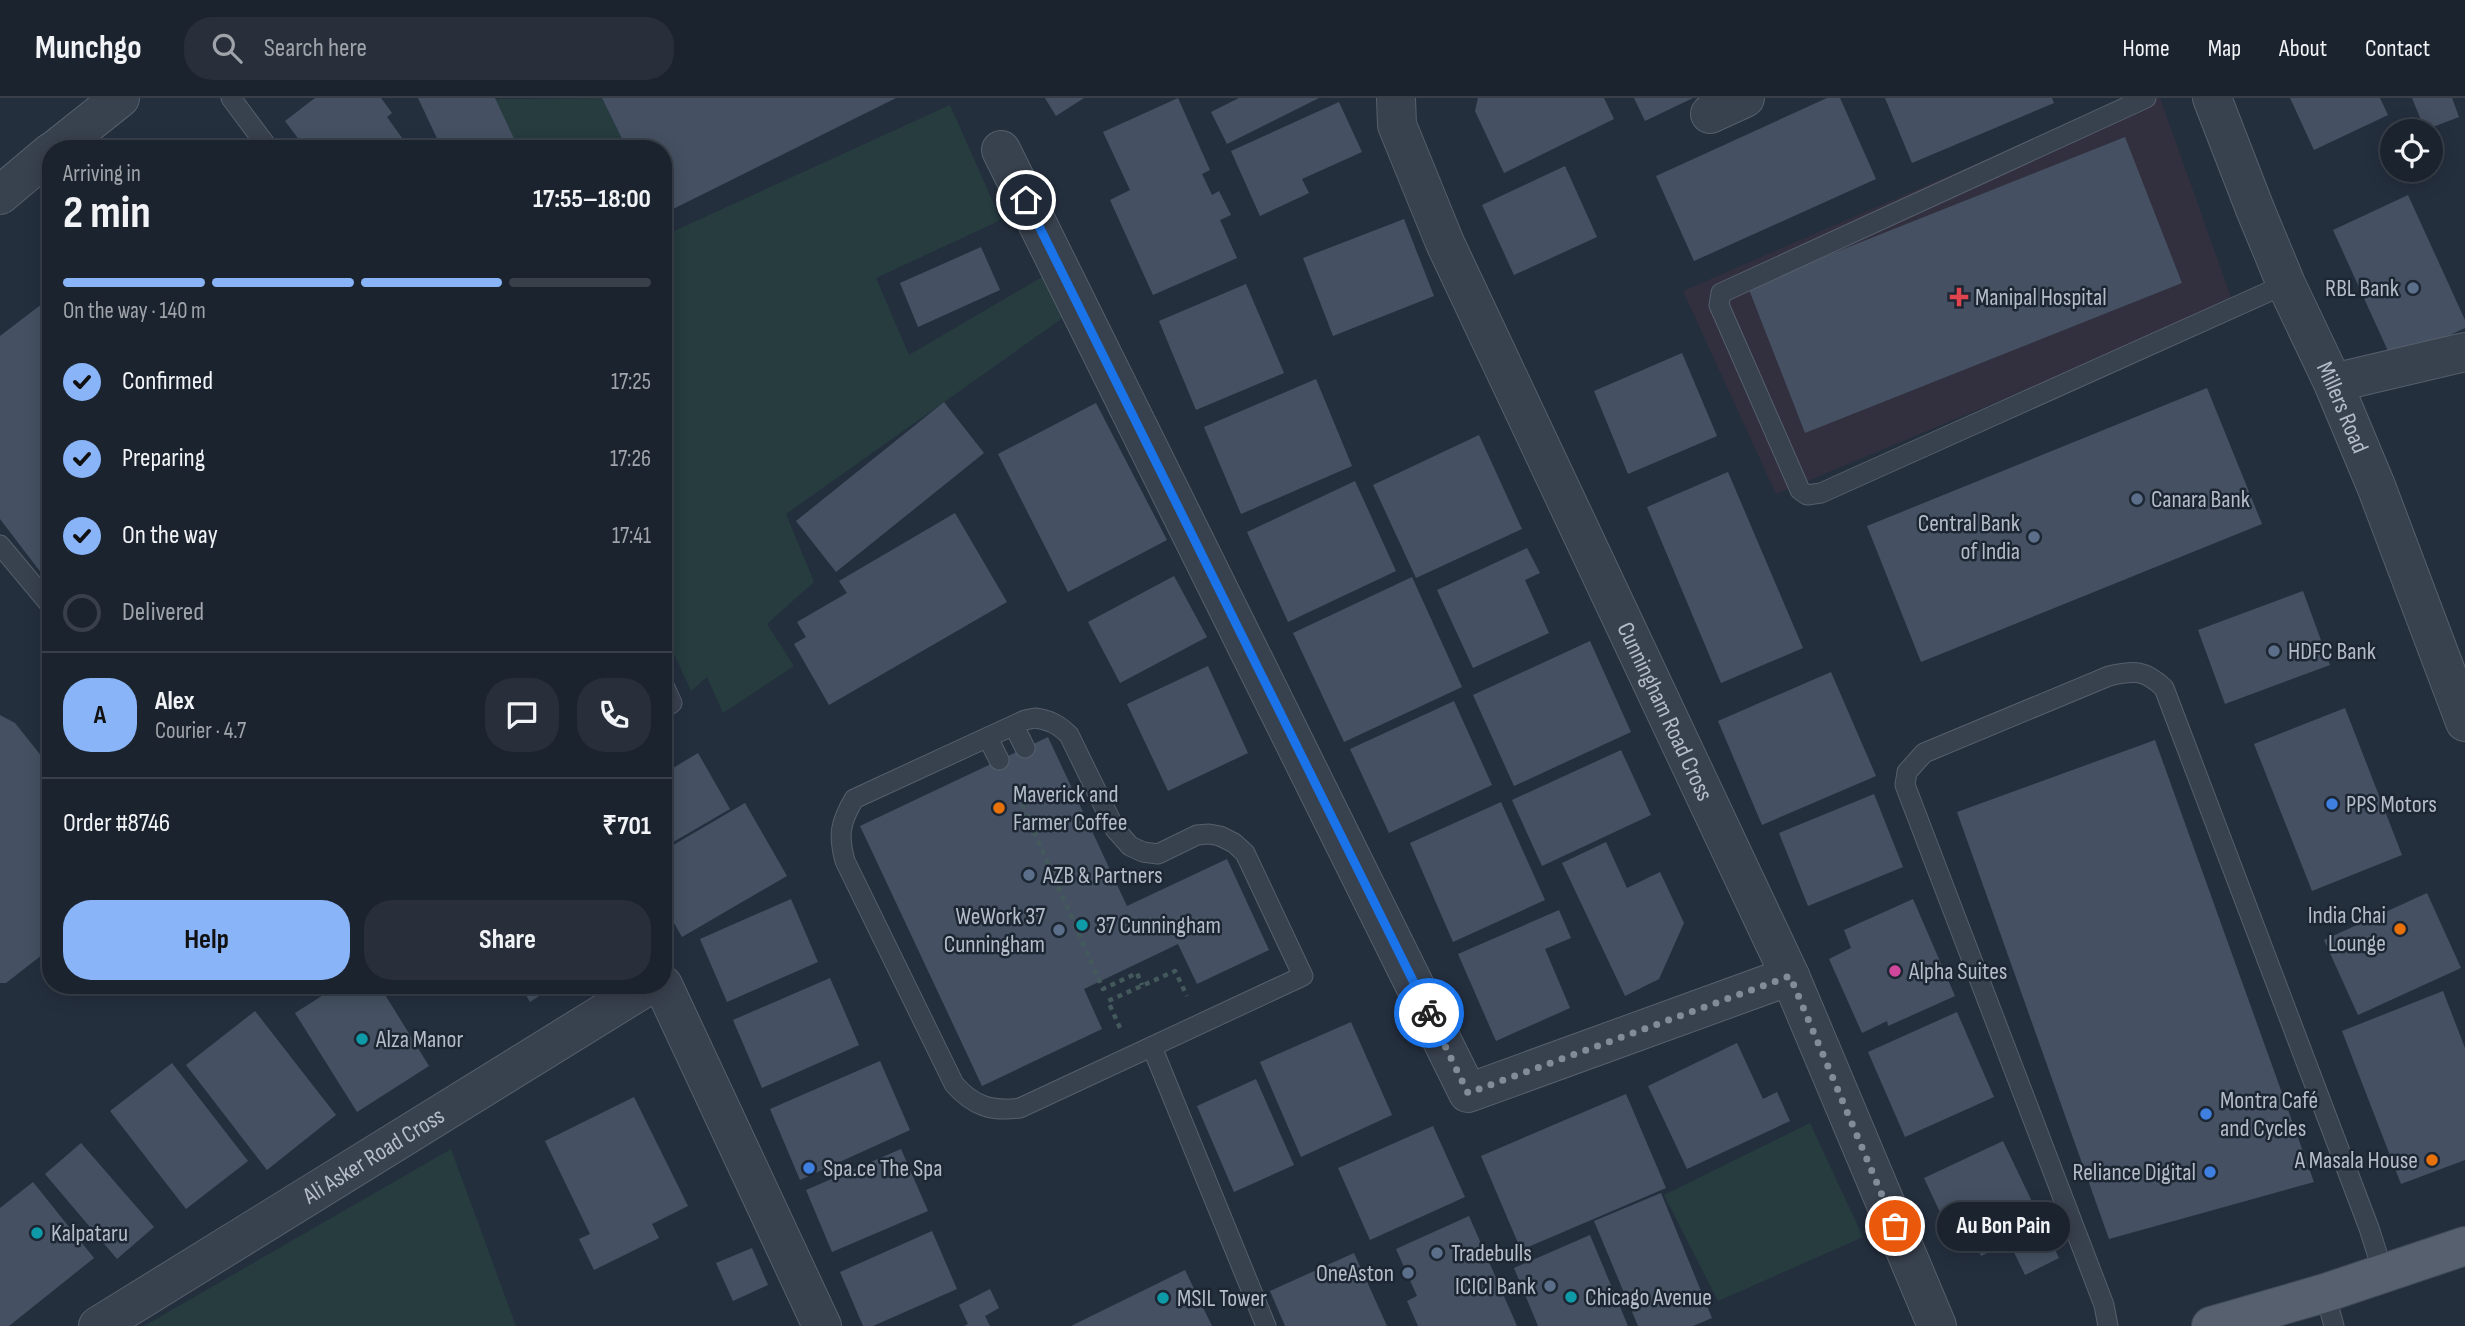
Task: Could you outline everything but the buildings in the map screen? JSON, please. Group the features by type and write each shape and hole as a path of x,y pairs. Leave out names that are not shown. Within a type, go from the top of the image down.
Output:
{"main road":[{"path":"2211,1326 2329,1310 2383,1272 2465,1246"}],"street":[{"path":"66,140 120,98"},
{"name":"Cunningham Road Cross","path":"1396,98 1396,125 1445,243 1790,976 1937,1326"},
{"path":"1710,114 1745,98"},
{"name":"Millers Road","path":"2212,98 2286,284 2333,383 2376,486 2465,722"},
{"path":"1001,150 1468,1093 1790,976"},
{"path":"0,195 42,160"},
{"path":"2333,383 2465,352"},
{"name":"Ali Asker Road Cross","path":"98,1326 634,994"},
{"path":"667,994 822,1326"}],"lane":[{"path":"231,98 262,140"},
{"path":"2146,98 1721,293 1719,305 1800,490 1807,495 1821,493 2286,284"},
{"path":"0,545 42,595"},
{"path":"2108,1326 2104,1305 1905,785 1907,772 1924,753 2109,676 2128,672 2151,676 2164,688 2369,1228 2383,1272"},
{"path":"1035,718 1046,719 1059,725 1069,735 1115,829 1130,846 1158,854 1197,835 1209,834 1234,843 1245,853 1303,976 1020,1108 1002,1111 984,1108 972,1102 954,1084 845,861 841,826 854,799 988,738 1035,718"},
{"path":"1014,726 1025,748"},
{"path":"988,738 999,760"},
{"path":"1152,1046 1266,1326"}],"path":[{"path":"1013,785 1103,989 1137,973 1142,985"},
{"path":"1132,1054 1108,1001 1175,971 1184,990"}],"shaded area":[{"name":"Manipal Hospital","path":"2128,98 2160,98 2233,303 1776,494 1683,291"}],"green space":[{"path":"602,98 623,140 515,140 495,99"},
{"path":"950,105 1001,220 876,278 909,355 1042,277 1067,315 786,514 814,582 767,624 794,666 723,713 707,677 691,691 672,650 672,232"},
{"path":"1810,1123 1863,1237 1718,1301 1664,1195"},
{"path":"451,1149 516,1326 144,1326"}],"way so far":[{"path":"1429,1013 1468,1093 1790,976 1895,1226"}],"place":[{"name":"RBL Bank","path":"2413,288"},
{"name":"Manipal Hospital","path":"1959,297"},
{"name":"Canara Bank","path":"2137,499"},
{"name":"Central Bank of India","path":"2034,537"},
{"name":"HDFC Bank","path":"2274,651"},
{"name":"PPS Motors","path":"2332,804"},
{"name":"Maverick and Farmer Coffee","path":"999,808"},
{"name":"AZB & Partners","path":"1029,875"},
{"name":"37 Cunningham","path":"1082,925"},
{"name":"India Chai Lounge","path":"2400,929"},
{"name":"WeWork 37 Cunningham","path":"1059,930"},
{"name":"Alpha Suites","path":"1895,971"},
{"name":"Alza Manor","path":"362,1039"},
{"name":"Montra Café and Cycles","path":"2206,1114"},
{"name":"A Masala House","path":"2432,1160"},
{"name":"Spa.ce The Spa","path":"809,1168"},
{"name":"Reliance Digital","path":"2210,1172"},
{"name":"Au Bon Pain","path":"1895,1226"},
{"name":"Kalpataru","path":"37,1233"},
{"name":"Tradebulls","path":"1437,1253"},
{"name":"OneAston","path":"1408,1273"},
{"name":"ICICI Bank","path":"1550,1286"},
{"name":"Chicago Avenue","path":"1571,1297"},
{"name":"MSIL Tower","path":"1163,1298"}],"route":[{"path":"1026,200 1429,1013"}]}
